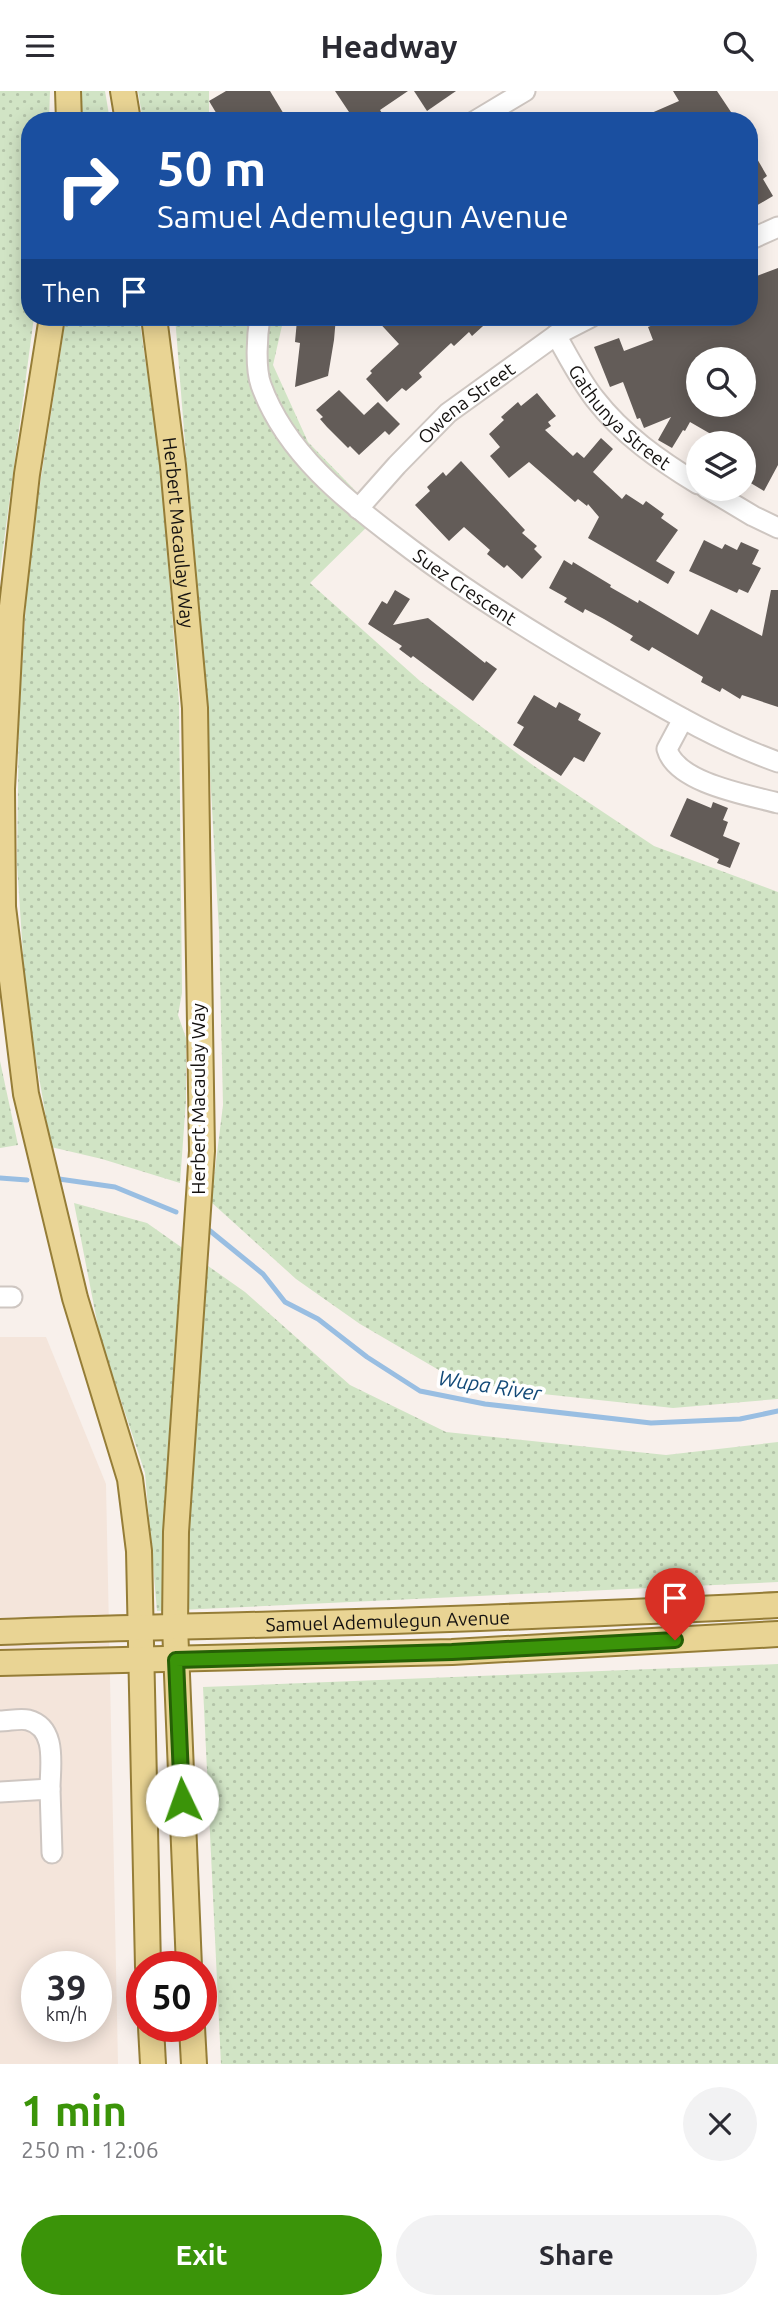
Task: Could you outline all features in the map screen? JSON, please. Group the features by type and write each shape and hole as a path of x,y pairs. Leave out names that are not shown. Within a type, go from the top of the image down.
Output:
{"main road":[{"path":"68,91 69,112"},
{"path":"123,91 126,112"},
{"path":"51,326 27,474 11,615 2,789 3,907 26,1094 75,1298 130,1479 139,1551 148,1951"},
{"name":"Herbert Macaulay Way","path":"156,326 173,465 195,708 202,1150 176,1532 175,1626 188,1951"},
{"name":"Samuel Ademulegun Avenue","path":"0,1632 778,1605"},
{"name":"Samuel Ademulegun Avenue","path":"0,1663 452,1652 778,1634"},
{"path":"152,2042 153,2064"},
{"path":"193,2042 194,2064"}],"street":[{"path":"490,112 525,91"},
{"path":"758,236 778,227"},
{"name":"Suez Crescent","path":"259,326 260,383 277,419 309,464 358,509 455,583 543,639 683,719 745,750 778,762"},
{"name":"Owena Street","path":"358,509 449,413 555,335 573,326"},
{"name":"Gathunya Street","path":"555,335 593,397 610,417 629,437 686,476"},
{"path":"727,501 778,528"},
{"path":"683,719 667,749 670,758 677,765 722,789 778,803"},
{"path":"0,1721 27,1720 41,1726 49,1736 52,1853"},
{"path":"0,1792 50,1789"}],"shaded area":[{"path":"0,1337 46,1337 106,1484 118,2064 0,2064"}],"green space":[{"path":"0,91 50,91 49,112 21,112 21,326 33,326 0,571"},
{"path":"82,91 105,91 108,112 81,112"},
{"path":"138,91 209,91 209,112 142,112"},
{"path":"65,326 140,326 160,460 179,703 182,993 178,1015 186,1038 186,1100 180,1183 102,1159 51,1147 26,1001 17,864 19,716 29,555"},
{"path":"176,326 282,326 273,365 308,442 379,515 310,583 420,681 534,766 654,846 778,892 778,1399 673,1408 543,1394 456,1380 360,1324 296,1279 211,1202 223,1105 219,931 207,720"},
{"path":"0,1061 18,1145 0,1148"},
{"path":"74,1203 147,1223 245,1292 350,1385 446,1432 666,1455 778,1442 778,1582 157,1611 145,1473 100,1337"},
{"path":"778,1664 778,2064 221,2064 203,1687"}],"building":[{"path":"226,91 270,91 283,112 216,112 209,101"},
{"path":"335,91 408,91 380,110 381,112 349,112"},
{"path":"414,91 456,91 427,111"},
{"path":"673,91 717,91 731,112 654,112 679,101"},
{"path":"758,160 767,176 763,179 773,196 758,205"},
{"path":"778,268 778,465 764,491 756,486 756,431 706,431 690,422 672,448 658,440 671,417 644,428 640,418 637,419 623,382 610,387 594,347 619,338 624,351 653,340 648,327 650,326 758,326 758,276"},
{"path":"296,326 335,326 328,376 295,387 300,343 295,342"},
{"path":"382,326 483,326 472,336 469,332 454,346 451,343 419,373 422,377 406,391 402,388 387,402 366,379 372,373 370,371 399,344"},
{"path":"339,390 364,415 378,402 400,424 389,435 385,431 359,455 327,427 316,410"},
{"path":"537,393 556,416 548,422 551,426 545,430 573,456 577,452 584,458 601,438 613,449 593,472 622,499 626,494 643,505 646,501 664,514 661,518 678,530 656,561 675,572 668,584 588,538 599,517 588,504 587,506 578,499 575,502 529,462 509,478 490,456 500,447 489,434 504,420 501,417 518,402 521,406"},
{"path":"461,461 525,530 522,533 537,546 534,549 542,557 522,579 507,565 504,568 487,554 490,550 464,527 449,541 415,505 430,491 427,487 443,472 446,476"},
{"path":"704,540 722,549 725,544 737,550 741,542 759,550 752,564 761,568 748,593 739,589 737,593 689,571"},
{"path":"564,560 572,565 573,562 611,585 610,587 638,603 639,600 698,635 711,609 762,636 771,590 778,590 778,707 742,695 740,699 722,688 720,692 701,682 703,677 652,647 649,651 630,640 633,636 604,619 585,609 583,613 564,602 567,598 549,588"},
{"path":"395,590 410,599 393,625 428,618 485,663 486,661 497,669 473,701 413,656 411,658 399,649 402,646 368,624 382,601 387,604"},
{"path":"534,695 556,708 559,702 581,714 578,720 601,733 584,762 574,757 561,776 513,745 524,727 517,723"},
{"path":"687,798 711,808 713,802 728,808 723,820 728,822 723,836 740,843 730,868 717,863 719,859 670,836"}],"waterway":[{"name":"Wupa River","path":"0,1178 27,1180"},
{"name":"Wupa River","path":"59,1179 115,1187 176,1212"},
{"name":"Wupa River","path":"209,1230 263,1274 285,1302 318,1319 367,1357 420,1391 485,1404 651,1423 740,1419 778,1411"}],"route":[{"path":"182,1800 176,1660 452,1652 675,1640"}]}
